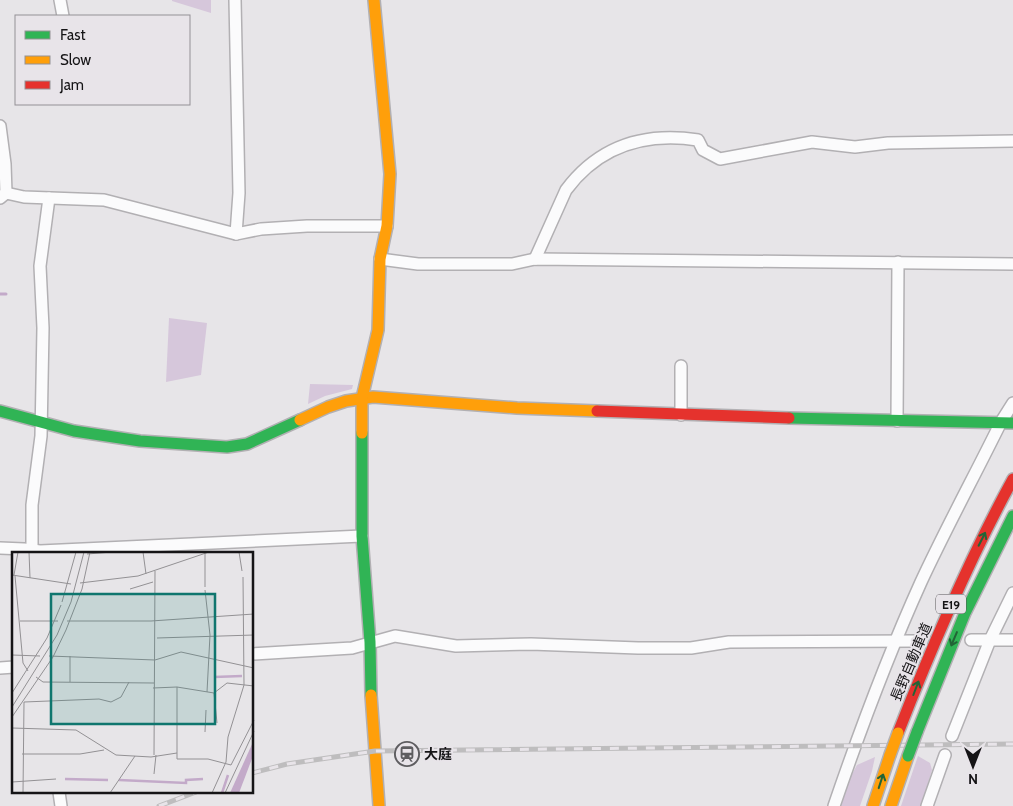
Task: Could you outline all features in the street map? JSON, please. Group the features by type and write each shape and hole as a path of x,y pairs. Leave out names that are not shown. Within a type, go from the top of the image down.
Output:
{"main road":[{"path":"374,0 390,174 387,226 380,259 378,330 362,398 362,536 370,642 372,715 380,806"},
{"path":"0,411 74,431 140,441 227,447 247,444 328,407 373,397 517,408 681,415 1007,422"},
{"name":"長野自動車道","path":"873,806 898,733 949,609 976,549 1013,479"},
{"name":"E19","path":"891,806 917,732 965,614 1013,516"}],"street":[{"path":"60,0 63,15"},
{"path":"235,0 239,193 236,234"},
{"path":"0,126 5,164 3,196 104,200 236,234 262,228 387,226"},
{"path":"535,260 566,190 572,182 601,155 623,145 677,136 698,140 703,150 720,158 812,142 855,147 888,144 1013,141"},
{"path":"32,552 32,505 40,436 43,328 40,266 49,198"},
{"path":"380,259 418,264 512,264 535,260 1013,264"},
{"path":"897,421 898,262"},
{"path":"681,366 681,415"},
{"path":"834,806 854,746 895,640 921,581 1007,422 1013,404"},
{"path":"0,548 24,549 32,552 362,536"},
{"path":"952,736 990,640 1013,593"},
{"path":"254,654 352,648 395,636 456,646 531,644 692,648 729,642 915,641"},
{"path":"971,640 1013,640"},
{"path":"927,806 945,755"}],"shaded area":[{"path":"172,0 211,0 211,13 172,1"},
{"path":"169,318 207,323 201,375 166,382"},
{"path":"310,384 353,385 352,389 325,396 308,404"},
{"path":"918,756 930,763 932,770 921,806 901,806"},
{"path":"875,757 860,806 841,806 850,778 857,765"}],"waterway":[{"path":"0,294 6,294"}],"railway":[{"path":"254,772 287,764 375,751 1013,744"},
{"path":"159,806 191,794"}],"traffic: fast":[{"path":"0,411 74,431 140,441 227,447 247,444 300,420"},
{"path":"789,418 1013,423"},
{"path":"362,433 362,536 370,642 371,695"},
{"path":"917,732 965,613 1013,516"},
{"path":"908,756 917,732"}],"traffic: slow":[{"path":"362,433 362,398 378,330 380,259 387,226 390,174 374,0"},
{"path":"300,420 346,401 373,397 517,408 597,411"},
{"path":"371,695 379,806"},
{"path":"890,755 898,733"},
{"path":"873,806 890,755"},
{"path":"891,806 908,756"}],"traffic: jam":[{"path":"597,411 789,418"},
{"path":"898,733 951,604 1013,479"}],"place":[{"name":"大庭","path":"407,754"}]}
